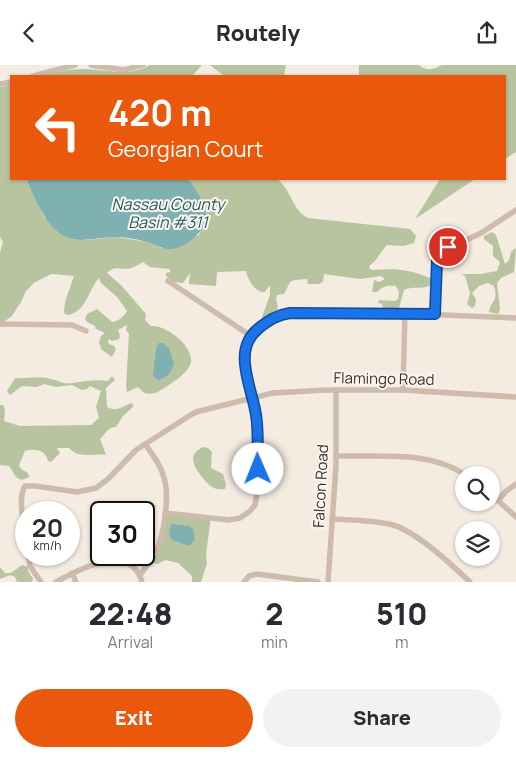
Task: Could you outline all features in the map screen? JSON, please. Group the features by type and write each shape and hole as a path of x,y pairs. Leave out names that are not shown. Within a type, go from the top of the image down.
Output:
{"street":[{"path":"37,75 75,65"},
{"path":"91,65 124,70 143,65"},
{"path":"435,314 437,261 441,252 481,233 515,212"},
{"path":"168,281 251,336"},
{"path":"164,513 229,520 240,518 253,508 257,499 258,486 258,428 253,397 244,362 245,349 251,336 274,317 290,313 405,313 516,318"},
{"path":"402,390 405,313"},
{"path":"0,324 72,325 86,331"},
{"name":"Flamingo Road","path":"21,501 21,492 25,486 35,485 77,492 96,488 108,479 129,456 196,412 253,397 273,393 336,390 402,390 516,397"},
{"name":"Falcon Road","path":"328,582 336,456 336,390"},
{"path":"140,575 149,564 158,546 164,513 166,487 158,463 145,444"},
{"path":"336,456 398,456 427,459 442,463 455,470"},
{"path":"500,499 505,492 516,484"},
{"path":"500,501 516,517"},
{"path":"332,519 378,522 405,530 430,548 470,582"},
{"path":"56,582 89,565 117,561 128,563 135,568 142,582"},
{"path":"31,566 40,582"},
{"path":"72,573 76,582"},
{"path":"244,582 249,576 257,574 318,582"}],"green space":[{"path":"150,65 202,65 193,75 47,75 79,69 125,72"},
{"path":"210,65 286,65 284,75 223,75"},
{"path":"359,65 419,65 433,69 442,65 516,65 516,152 506,158 506,75 359,75"},
{"path":"10,85 10,180 26,180 44,217 86,240 117,237 148,242 162,248 199,235 204,217 203,205 190,180 278,180 286,188 298,210 308,218 410,229 416,236 414,243 403,246 387,245 369,268 372,270 396,269 410,271 432,279 433,283 426,287 404,290 399,308 383,308 382,304 378,303 379,300 395,301 398,299 399,292 396,286 390,286 384,287 377,292 372,292 374,280 379,282 385,279 381,276 360,279 324,274 323,282 319,284 308,284 307,279 293,280 284,294 277,295 278,307 274,316 264,321 262,317 270,295 270,285 265,292 261,292 250,282 246,271 217,272 216,286 189,284 190,273 183,283 173,282 166,276 166,273 171,272 169,269 150,267 143,262 127,269 115,268 107,273 121,285 146,314 145,320 151,326 165,329 180,339 190,353 191,360 189,367 181,376 158,392 144,393 138,387 127,392 129,334 126,330 127,325 118,330 119,339 112,341 109,339 108,341 116,349 112,357 102,350 99,343 101,336 105,333 96,329 95,326 85,319 87,314 97,309 112,322 121,318 127,311 117,297 101,283 99,278 83,306 67,315 64,313 65,302 74,276 51,274 34,283 26,291 11,317 0,324 0,252 3,242 0,237 0,87"},
{"path":"439,180 474,180 415,219"},
{"path":"492,232 496,235 505,264 509,260 511,252 516,248 514,272 501,278 497,283 500,309 498,314 489,312 495,298 494,286 488,283 479,286 472,293 476,299 475,306 472,308 467,304 470,293 465,276 461,274 480,274 497,271 500,262 493,256 493,246 484,239 484,236"},
{"path":"42,377 69,383 108,381 111,377 115,380 106,388 107,407 116,409 131,403 134,406 123,416 116,427 109,429 100,439 106,455 82,455 69,448 57,448 60,453 51,462 40,451 25,451 19,465 21,469 28,473 29,477 22,480 16,476 9,466 0,465 0,405 3,405 5,409 4,421 20,426 91,425 99,418 96,407 101,391 90,386 82,390 72,385 56,387 44,384 37,387 22,386 10,395 7,391 15,378"},
{"path":"204,447 212,452 211,468 223,474 226,484 225,489 216,489 209,485 196,469 193,461 194,455 199,449"},
{"path":"165,513 210,518 206,555 207,563 201,582 192,582 192,576 178,563 165,560 158,564 155,563 155,555"},
{"path":"21,566 28,567 28,571 33,579 32,582 17,582 15,577 10,575 0,579 0,567 5,573 11,573"}],"water":[{"name":"Nassau County Basin #311","path":"26,180 190,180 204,205 206,216 202,229 192,240 179,247 165,249 132,238 109,237 85,240 63,236 47,220"},
{"path":"159,343 163,343 169,349 174,363 169,374 158,380 153,376 156,348"},
{"path":"171,524 189,526 193,529 195,540 189,546 172,540 169,534"}],"route":[{"path":"258,469 258,428 244,362 245,349 255,331 274,317 290,313 370,312 435,314 437,261 441,252 448,247"}]}
